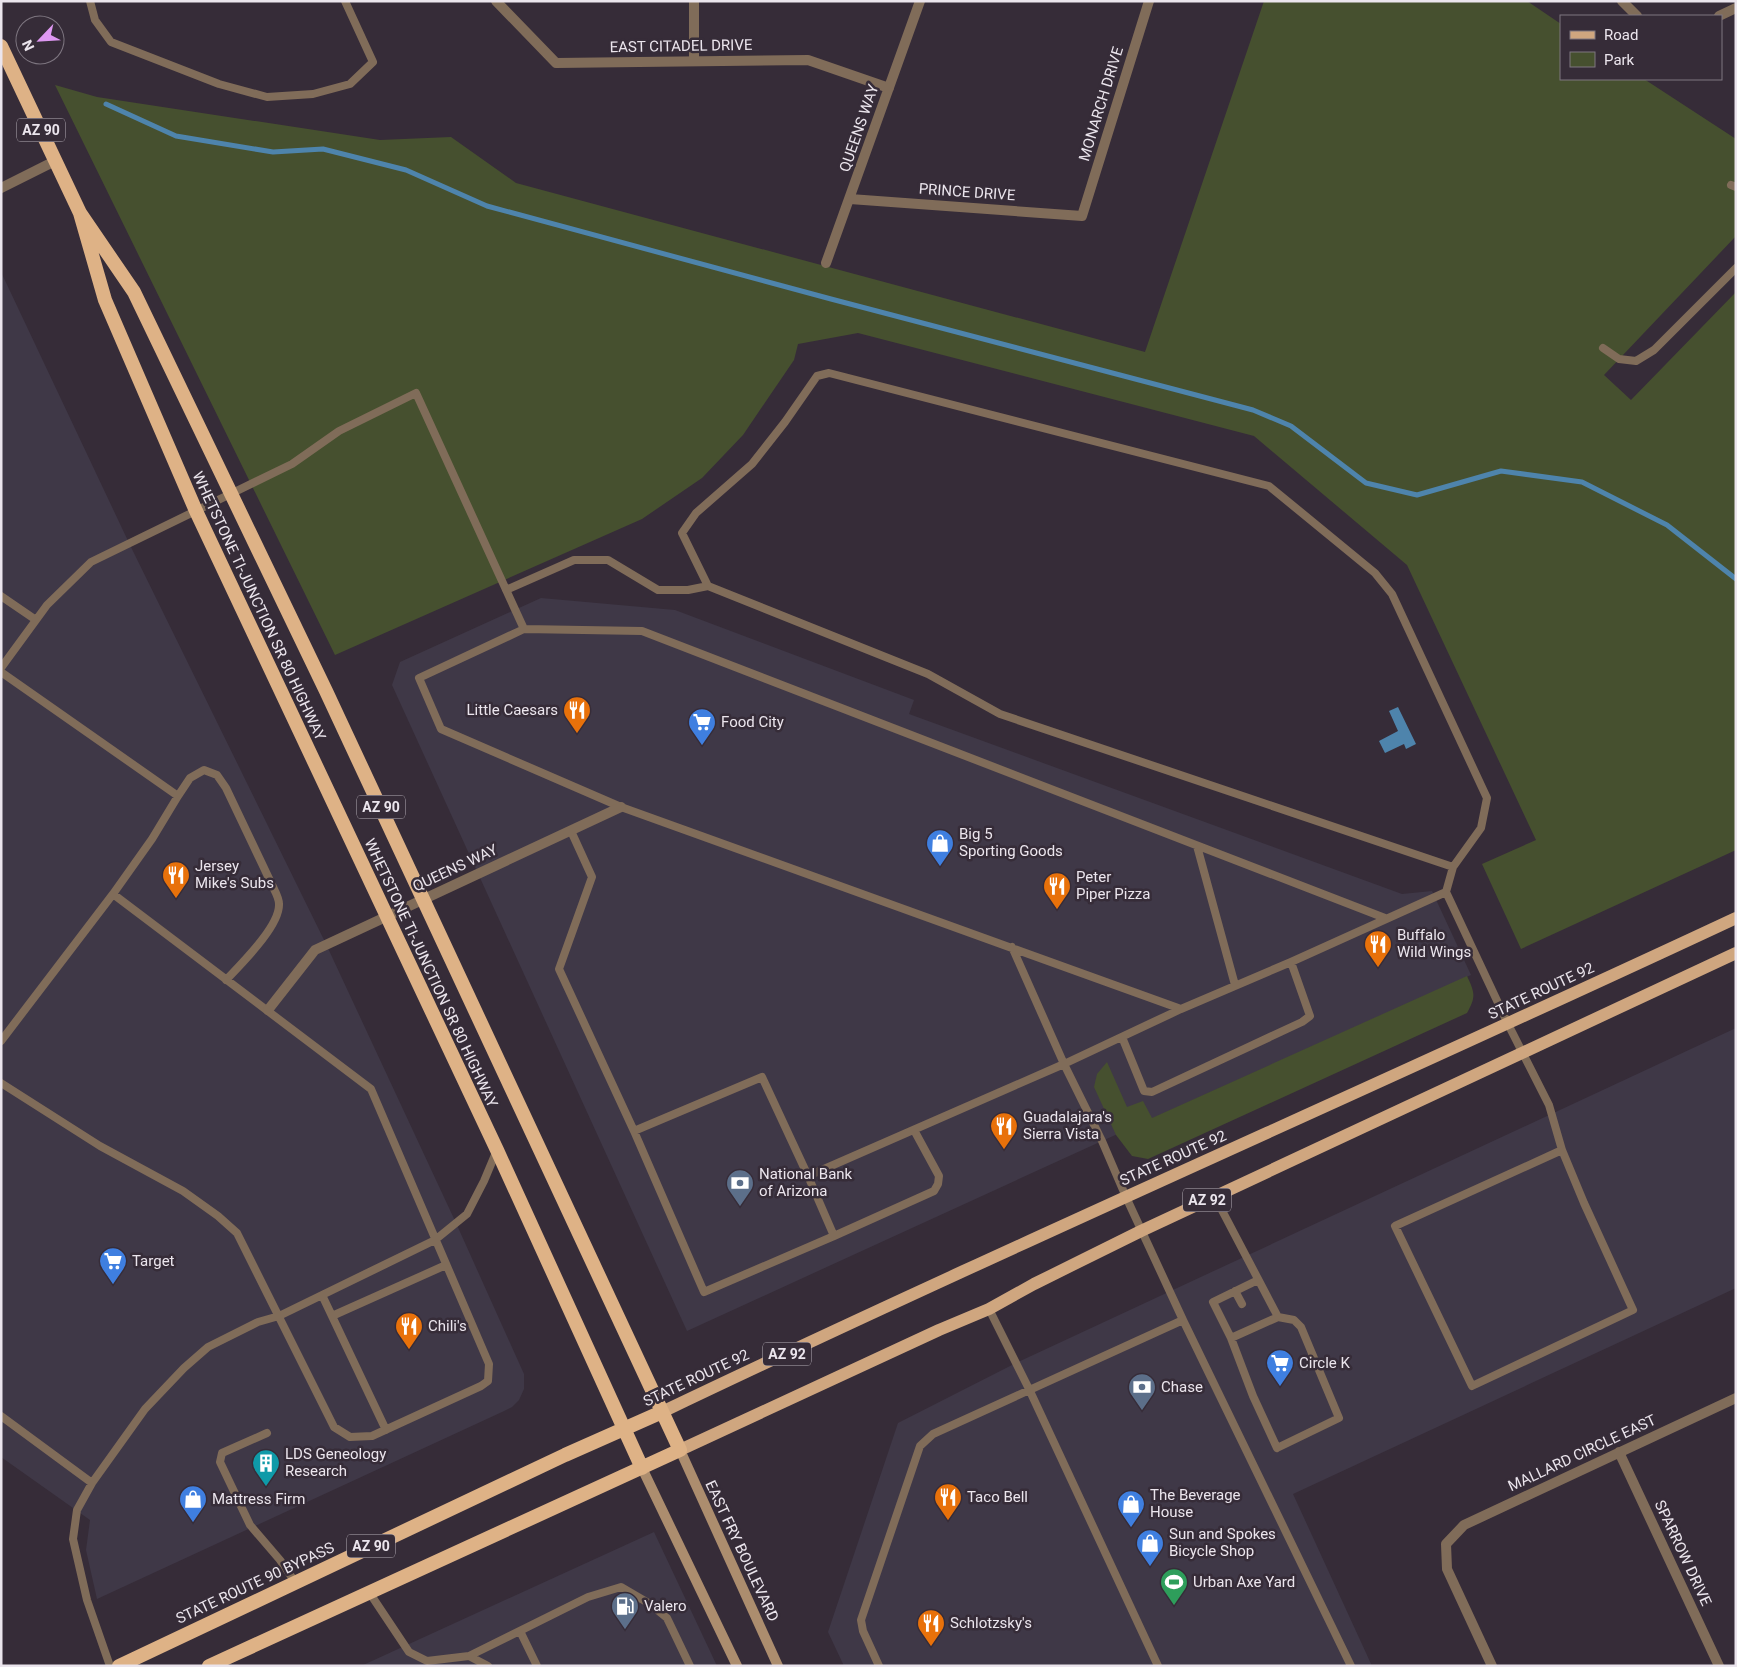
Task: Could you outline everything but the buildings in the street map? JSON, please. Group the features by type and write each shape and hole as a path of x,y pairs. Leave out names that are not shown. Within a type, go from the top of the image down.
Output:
{"highway":[{"name":"WHETSTONE TI-JUNCTION SR 80 HIGHWAY","path":"1,46 80,213 134,292 232,494 424,899 680,1450"},
{"name":"WHETSTONE TI-JUNCTION SR 80 HIGHWAY","path":"80,213 105,300 196,511 497,1150 642,1468"},
{"name":"STATE ROUTE 92","path":"624,1429 662,1412"},
{"name":"STATE ROUTE 90 BYPASS","path":"119,1666 565,1455 624,1429"},
{"name":"AZ 90","path":"209,1666 680,1450"}],"main road":[{"name":"STATE ROUTE 92","path":"662,1412 1005,1251 1508,1024 1736,918"},
{"name":"AZ 92","path":"680,1450 939,1330 989,1309 1034,1284 1141,1231 1736,953"},
{"name":"EAST FRY BOULEVARD","path":"680,1450 778,1666"},
{"path":"642,1468 737,1666"}],"street":[{"name":"EAST CITADEL DRIVE","path":"496,1 556,63 808,60 888,88"},
{"path":"694,1 694,61"},
{"name":"QUEENS WAY","path":"826,263 920,1"},
{"name":"MONARCH DRIVE","path":"1082,216 1148,1"},
{"path":"1622,1 1636,15"},
{"path":"1721,15 1736,8"},
{"path":"1,188 55,161"},
{"name":"PRINCE DRIVE","path":"850,199 1082,216"},
{"name":"QUEENS WAY","path":"268,1010 315,950 621,807"},
{"name":"MALLARD CIRCLE EAST","path":"1492,1666 1447,1569 1446,1544 1464,1525 1736,1398"},
{"name":"SPARROW DRIVE","path":"1619,1452 1719,1666"}],"lane":[{"path":"90,1 95,20 111,42 219,84 267,97 313,94 350,84 373,62 345,1"},
{"path":"1603,348 1619,359 1636,361 1654,350 1736,268"},
{"path":"708,586 682,533 696,513 752,464 785,422 817,376 829,373 1269,486 1375,573 1392,594 1487,798 1481,828 1453,867 1446,892 1548,1105 1562,1150 1632,1310 1472,1386 1395,1226 1562,1150"},
{"path":"3,663 47,605 90,562 292,464 339,431 416,393 524,629"},
{"path":"506,590 574,560 608,560 658,590 688,590 708,586 928,674 1000,714 1453,867"},
{"path":"1,596 36,620"},
{"path":"1181,1009 621,807 441,729 419,678 524,629 642,632 1386,918"},
{"path":"1,672 178,796"},
{"path":"1,1041 113,894 152,839 190,778 204,770 217,775 226,788 274,888 279,904 275,919 258,945 226,980"},
{"path":"570,831 592,877 559,969 634,1131 704,1292 934,1191 938,1184 938,1176 914,1130"},
{"path":"1198,846 1235,985"},
{"path":"808,1176 1064,1064 1181,1009 1446,892"},
{"path":"1,1083 100,1146 183,1191 237,1232 334,1427 350,1437 372,1436 481,1386 488,1381 489,1364 371,1089 113,894"},
{"path":"1012,948 1183,1320 1351,1666"},
{"path":"1122,1037 1144,1091 1152,1092 1302,1022 1310,1016 1291,962"},
{"path":"634,1131 762,1077 834,1236"},
{"path":"110,1666 87,1600 73,1539 77,1510 92,1483 145,1409 208,1346 258,1322 279,1316 435,1240 467,1214 497,1150"},
{"path":"1215,1197 1278,1317"},
{"path":"332,1316 446,1265"},
{"path":"1231,1338 1278,1317 1294,1320 1301,1327 1339,1418 1277,1448 1253,1396 1231,1338 1213,1302 1258,1280"},
{"path":"1235,1291 1242,1304"},
{"path":"322,1295 386,1430"},
{"path":"989,1309 1029,1389 1158,1666"},
{"path":"879,1666 863,1631 861,1620 920,1446 933,1434 1183,1320"},
{"path":"1250,1320 1253,1328"},
{"path":"1,1416 92,1483"},
{"path":"267,1433 222,1453 220,1462 250,1525 280,1560 295,1582"},
{"path":"369,1592 409,1652 424,1663 469,1656 588,1597 621,1587 650,1604 667,1618 690,1666"},
{"path":"520,1631 537,1666"},
{"path":"469,1656 488,1666"}],"shaded area":[{"path":"1,272 129,543 326,944 524,1374 524,1389 519,1400 512,1407 97,1599 86,1550 90,1520 1,1457"},
{"path":"541,598 675,610 914,700 909,714 1402,894 1432,891 1471,975 687,1331 392,685 400,662"},
{"path":"1736,1028 1736,1288 1293,1494 1372,1666 844,1666 828,1632 898,1423 1016,1363"},
{"path":"654,1532 717,1666 361,1666"}],"green space":[{"path":"1264,1 1527,1 1560,23 1560,80 1646,80 1736,139 1736,236 1604,375 1631,400 1736,292 1736,850 1521,949 1482,864 1536,840 1407,565 1254,436 858,333 798,344 794,360 743,435 702,478 642,519 335,655 55,85 97,97 380,140 451,137 516,183 1145,352"},
{"path":"1467,976 1472,987 1473,999 1467,1013 1148,1159 1132,1156 1116,1135 1094,1087 1097,1074 1107,1062 1127,1107 1143,1101 1152,1118"}],"water":[{"path":"1398,707 1416,744 1406,749 1404,744 1385,753 1379,741 1398,731 1389,711"}],"waterway":[{"path":"106,104 176,136 273,152 323,149 406,170 487,206 1253,410 1291,426 1366,483 1417,495 1501,471 1582,482 1667,525 1736,579"}],"place":[{"name":"Little Caesars","path":"577,734"},
{"name":"Food City","path":"702,746"},
{"name":"Big 5 Sporting Goods","path":"940,867"},
{"name":"Jersey Mike's Subs","path":"176,899"},
{"name":"Peter Piper Pizza","path":"1057,910"},
{"name":"Buffalo Wild Wings","path":"1378,968"},
{"name":"Guadalajara's Sierra Vista","path":"1004,1150"},
{"name":"National Bank of Arizona","path":"740,1207"},
{"name":"Target","path":"113,1285"},
{"name":"Chili's","path":"409,1350"},
{"name":"Circle K","path":"1280,1387"},
{"name":"Chase","path":"1142,1411"},
{"name":"LDS Geneology Research","path":"266,1487"},
{"name":"Taco Bell","path":"948,1521"},
{"name":"Mattress Firm","path":"193,1523"},
{"name":"The Beverage House","path":"1131,1528"},
{"name":"Sun and Spokes Bicycle Shop","path":"1150,1567"},
{"name":"Urban Axe Yard","path":"1174,1606"},
{"name":"Valero","path":"625,1630"},
{"name":"Schlotzsky's","path":"931,1647"}]}
